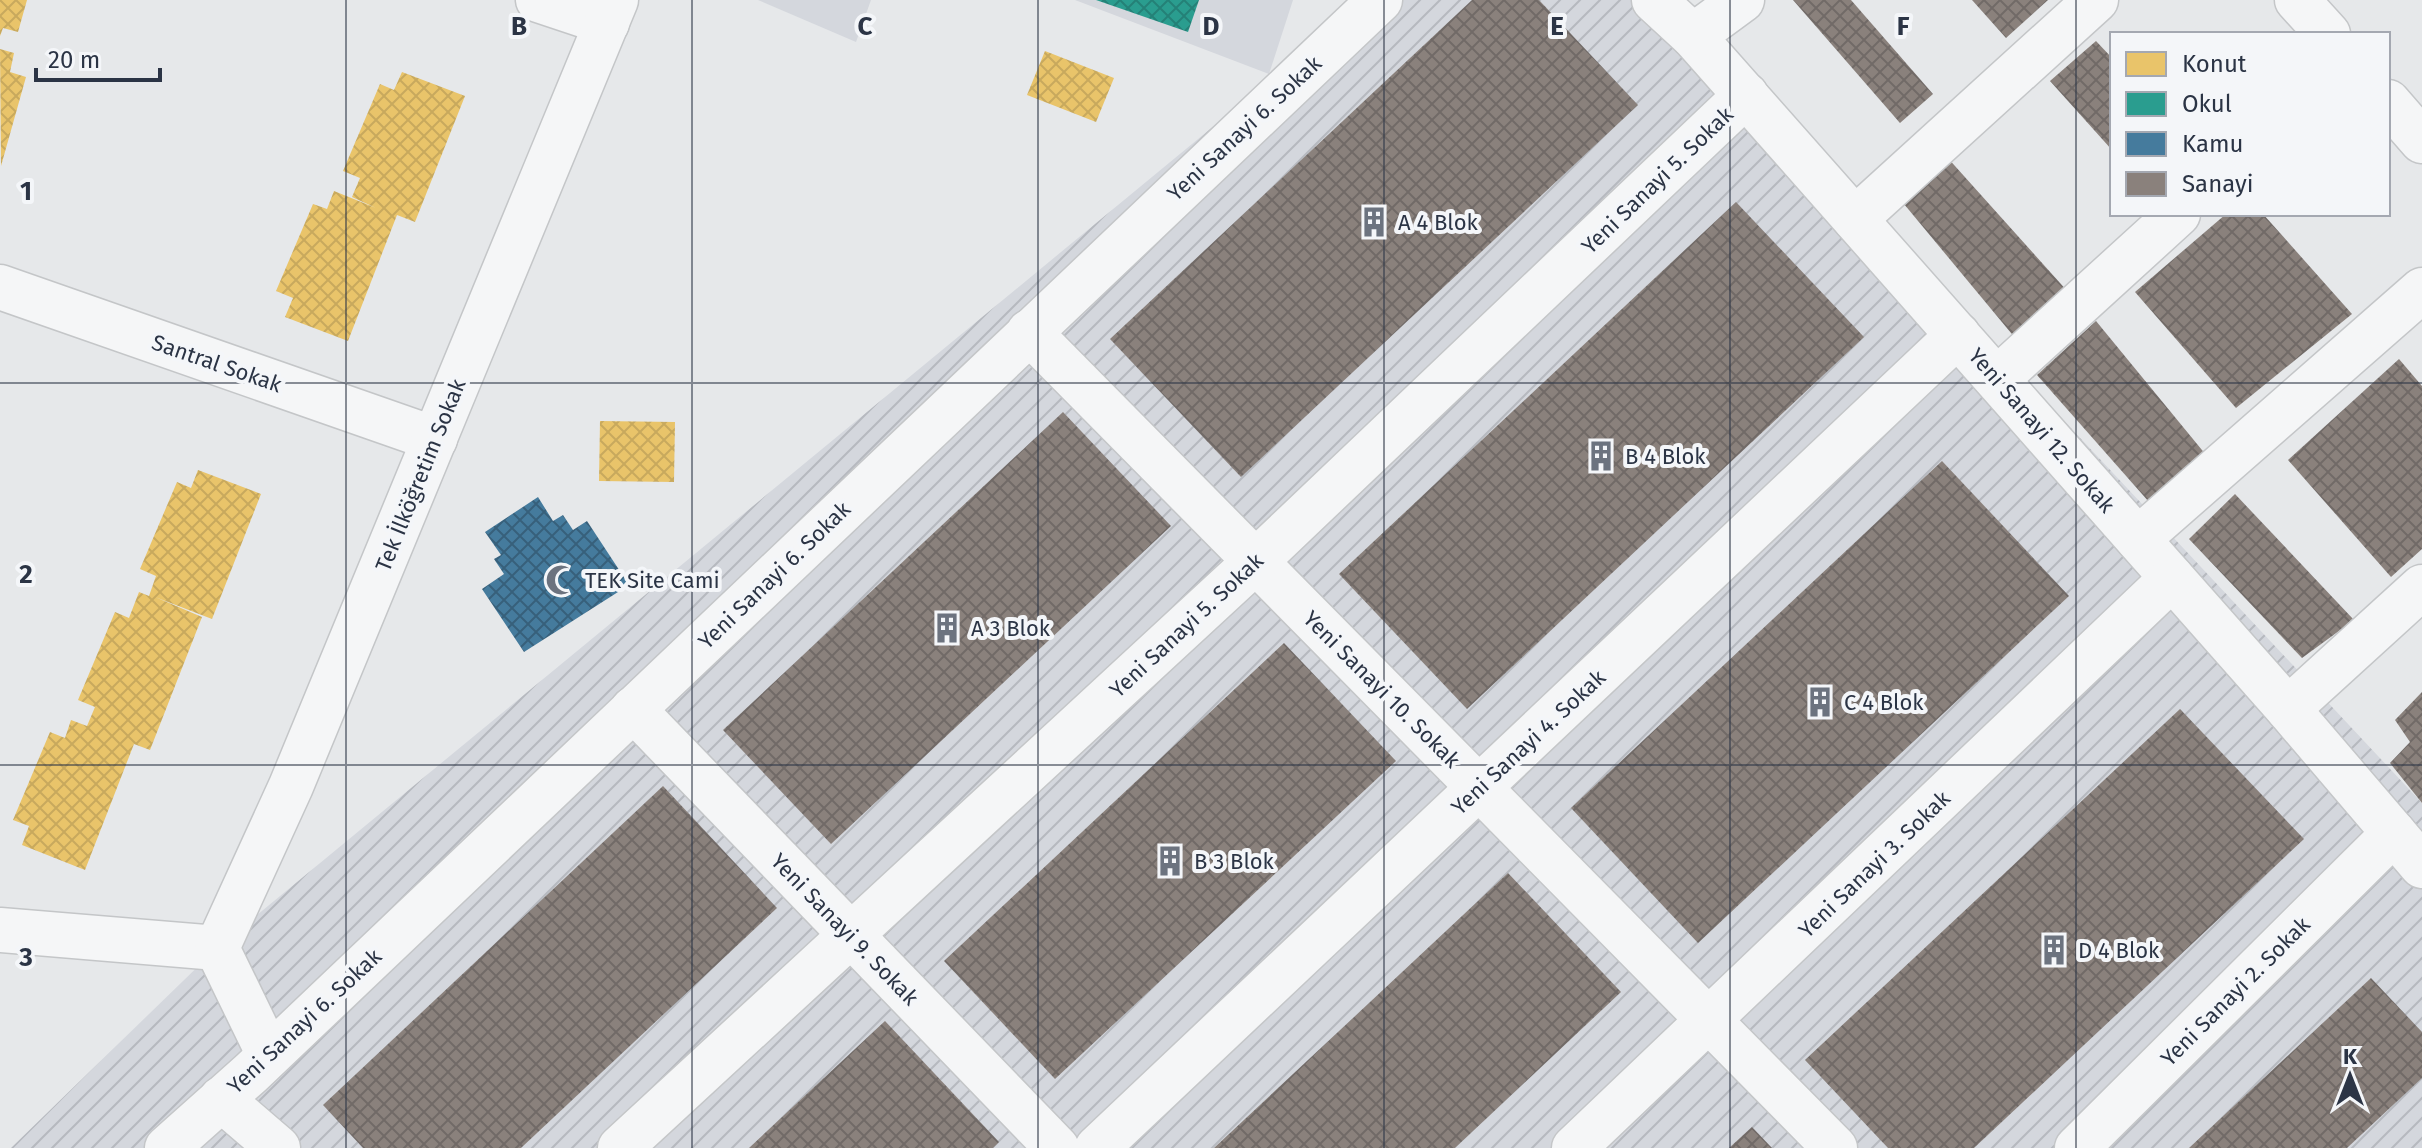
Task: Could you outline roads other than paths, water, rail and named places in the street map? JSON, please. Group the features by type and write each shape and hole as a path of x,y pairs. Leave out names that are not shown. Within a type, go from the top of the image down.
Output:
{"street":[{"path":"538,0 612,11"},
{"name":"Yeni Sanayi 6. Sokak","path":"167,1148 269,1055 1380,0"},
{"name":"Yeni Sanayi 12. Sokak","path":"1654,0 1693,36 1746,95 2288,709 2422,866"},
{"path":"1693,36 1742,0"},
{"path":"1855,219 2096,0"},
{"path":"2297,0 2326,32"},
{"name":"Tek İlköğretim Sokak","path":"217,948 291,786 612,11"},
{"name":"Yeni Sanayi 5. Sokak","path":"620,1148 1256,561 1746,95"},
{"path":"2390,104 2422,141"},
{"path":"1997,379 2176,216"},
{"name":"Santral Sokak","path":"0,287 435,439"},
{"path":"2138,539 2422,290"},
{"name":"Yeni Sanayi 10. Sokak","path":"1029,332 1835,1148"},
{"name":"Yeni Sanayi 4. Sokak","path":"1097,1148 1958,335"},
{"name":"Yeni Sanayi 3. Sokak","path":"1574,1148 2172,578"},
{"path":"2288,709 2422,587"},
{"name":"Yeni Sanayi 9. Sokak","path":"633,709 1057,1148"},
{"name":"Yeni Sanayi 2. Sokak","path":"2077,1148 2394,833"},
{"path":"0,930 217,948 269,1055"},
{"path":"221,1099 278,1148"}],"place":[{"name":"A 4 Blok","path":"1374,222"},
{"name":"B 4 Blok","path":"1601,456"},
{"name":"TEK Site Cami","path":"561,580"},
{"name":"A 3 Blok","path":"947,628"},
{"name":"C 4 Blok","path":"1820,702"},
{"name":"B 3 Blok","path":"1170,861"},
{"name":"D 4 Blok","path":"2054,950"}]}
